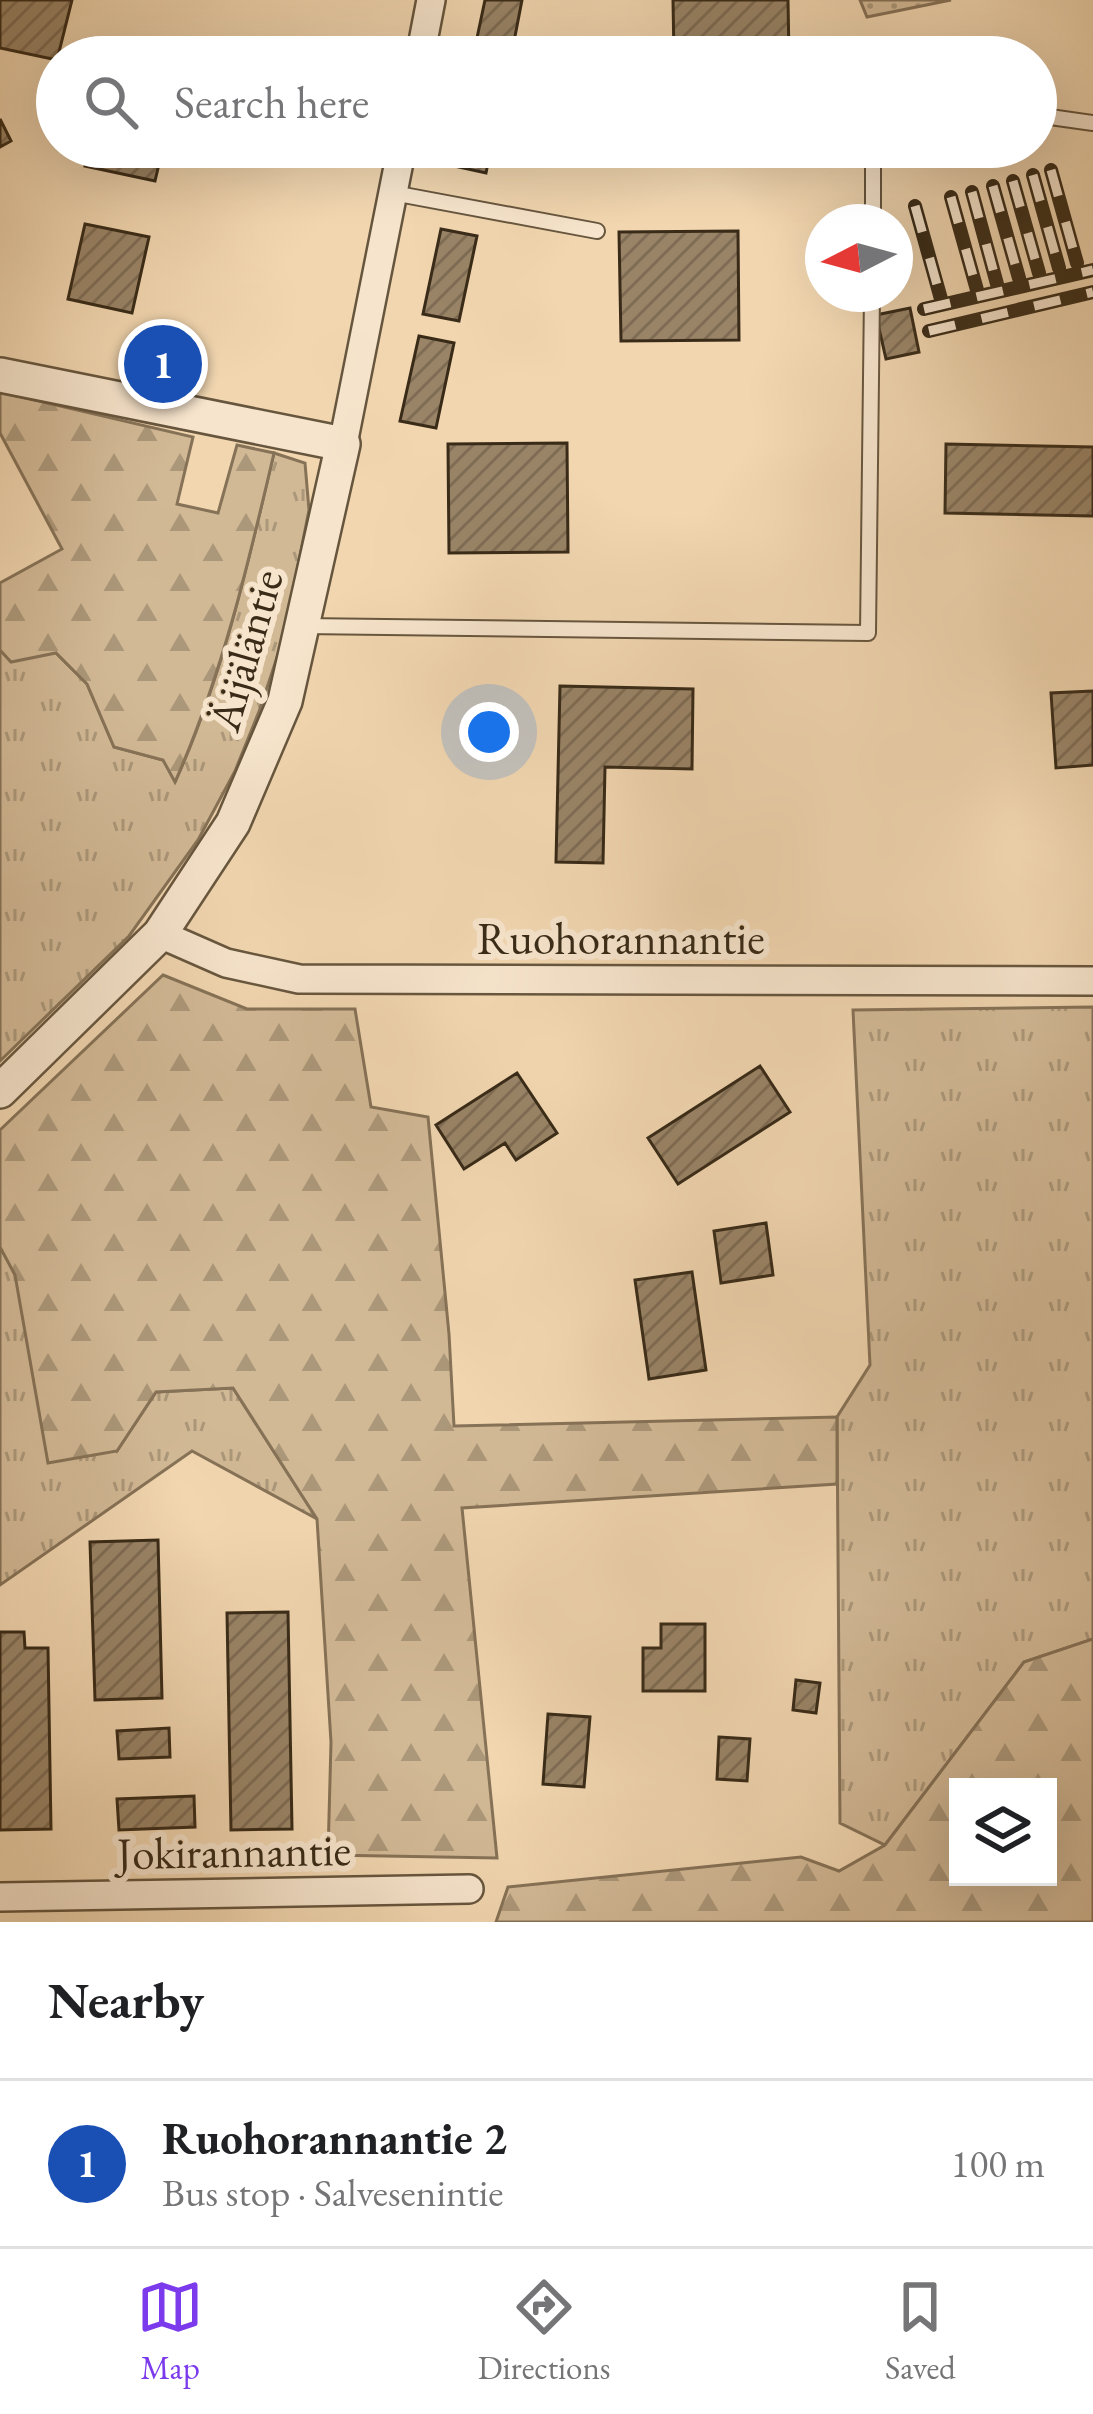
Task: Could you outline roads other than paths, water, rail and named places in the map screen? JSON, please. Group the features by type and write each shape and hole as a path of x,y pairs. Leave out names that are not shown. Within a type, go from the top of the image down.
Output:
{"street":[{"path":"424,36 431,0"},
{"name":"Äijäläntie","path":"0,1091 160,934 233,823 286,700 398,168"},
{"path":"0,375 343,444"},
{"name":"Ruohorannantie","path":"160,934 226,963 298,979 1092,980"},
{"name":"Jokirannantie","path":"0,1897 469,1889"}],"lane":[{"path":"1057,118 1093,124"},
{"path":"872,204 873,168"},
{"path":"393,193 597,231"},
{"path":"302,626 868,633 872,312"}],"railway":[{"path":"1051,170 1077,263"},
{"path":"1033,175 1059,268"},
{"path":"1013,181 1039,273"},
{"path":"993,186 1019,278"},
{"path":"972,192 997,284"},
{"path":"951,197 977,290"},
{"path":"915,206 941,299"},
{"path":"924,309 1093,270"},
{"path":"929,331 1093,292"}],"place":[{"name":"Ruohorannantie 2","path":"163,364"}]}
